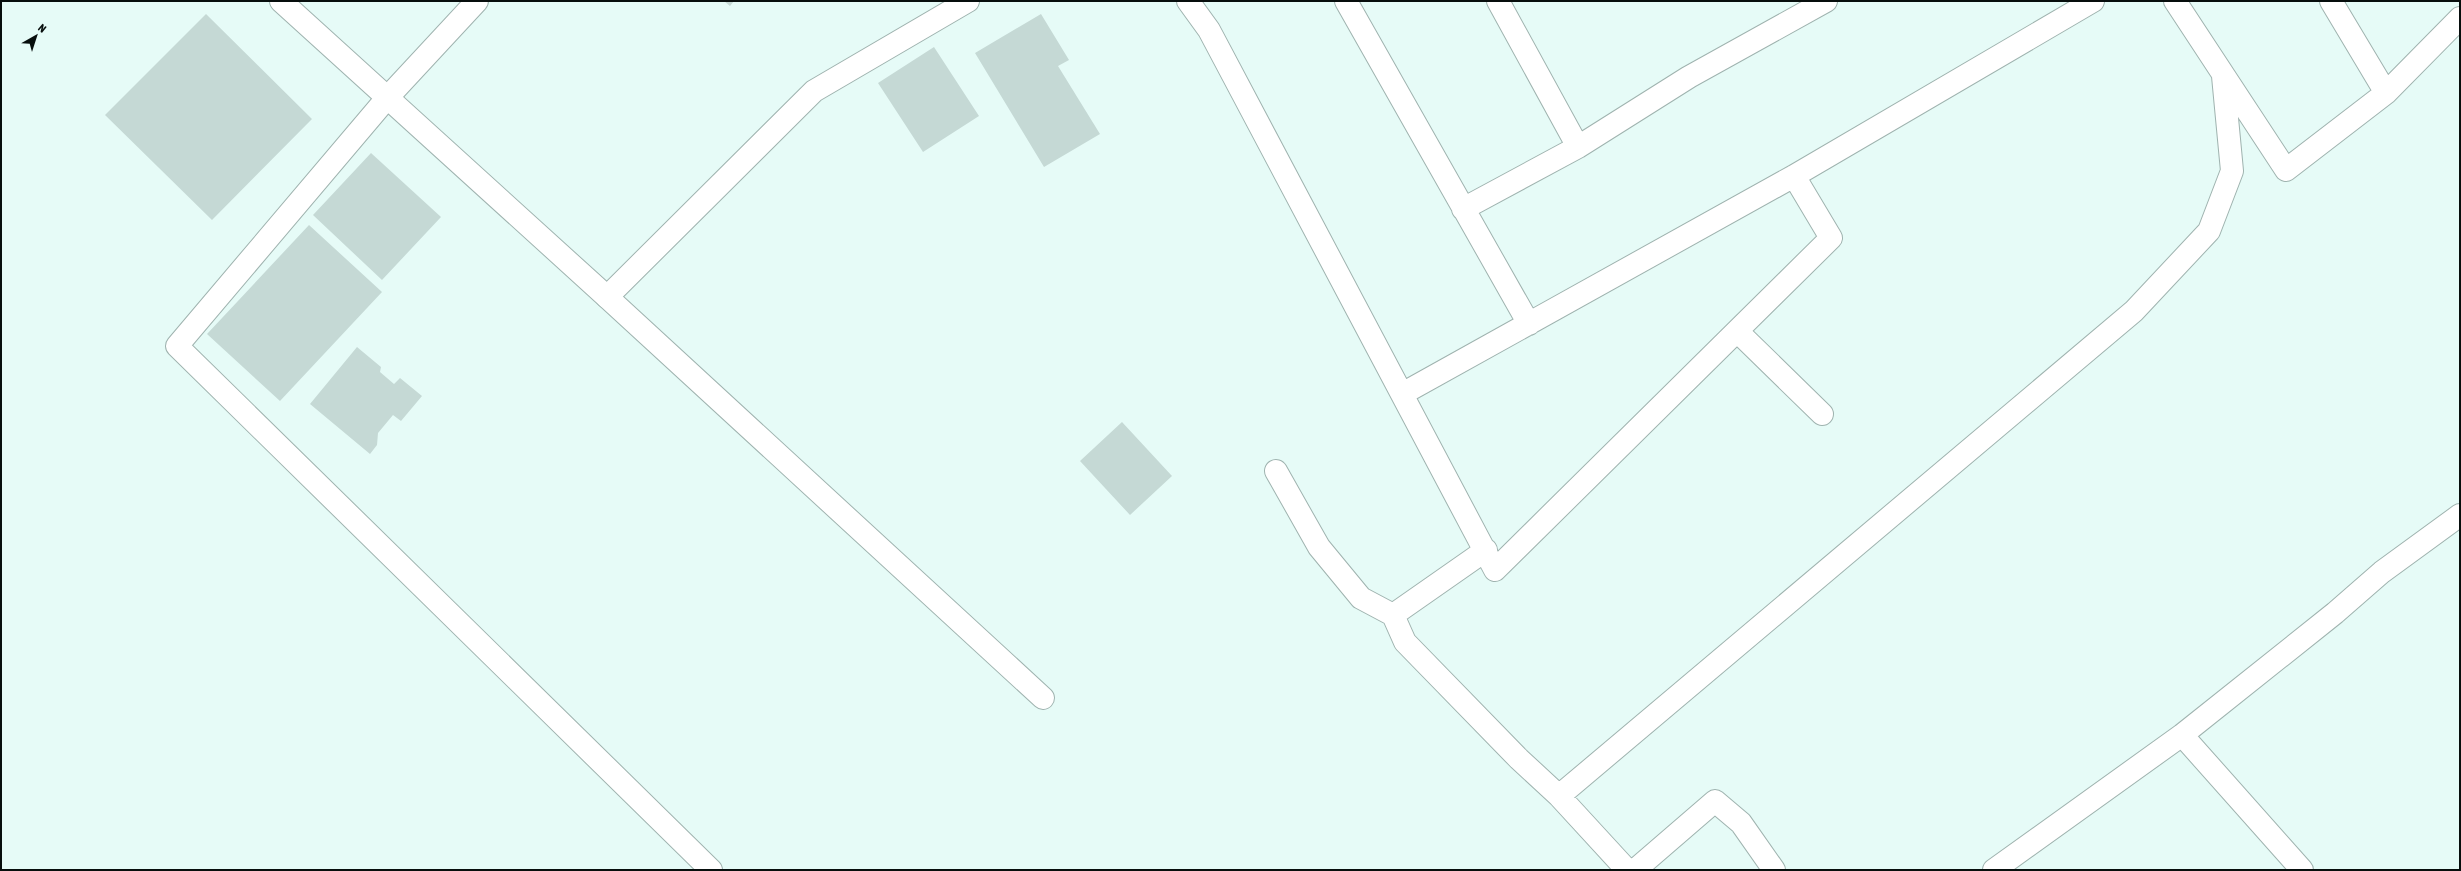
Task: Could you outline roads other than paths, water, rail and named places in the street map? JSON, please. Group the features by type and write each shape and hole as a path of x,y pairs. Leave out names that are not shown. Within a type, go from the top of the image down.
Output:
{"street":[{"path":"281,1 607,297 1043,698"},
{"path":"477,1 388,98 177,346 711,870"},
{"path":"607,297 814,91 968,1"},
{"path":"1188,1 1209,30 1496,570 1831,238 1794,176"},
{"path":"1346,1 1529,324"},
{"path":"1498,1 1578,147"},
{"path":"1464,209 1578,147 1689,77 1826,1"},
{"path":"1402,394 1794,176 2093,1"},
{"path":"2175,1 2286,170 2386,93 2460,18"},
{"path":"2331,1 2386,93"},
{"path":"1559,796 2134,311 2209,231 2232,171 2223,76"},
{"path":"1737,331 1822,414"},
{"path":"1276,471 1319,547 1361,598 1393,615 1405,642 1519,759 1559,796 1627,870"},
{"path":"1994,870 2182,735 2335,613 2382,572 2460,515"},
{"path":"1393,615 1486,550"},
{"path":"2182,735 2302,870"},
{"path":"1635,870 1715,801 1741,823 1774,870"}]}
